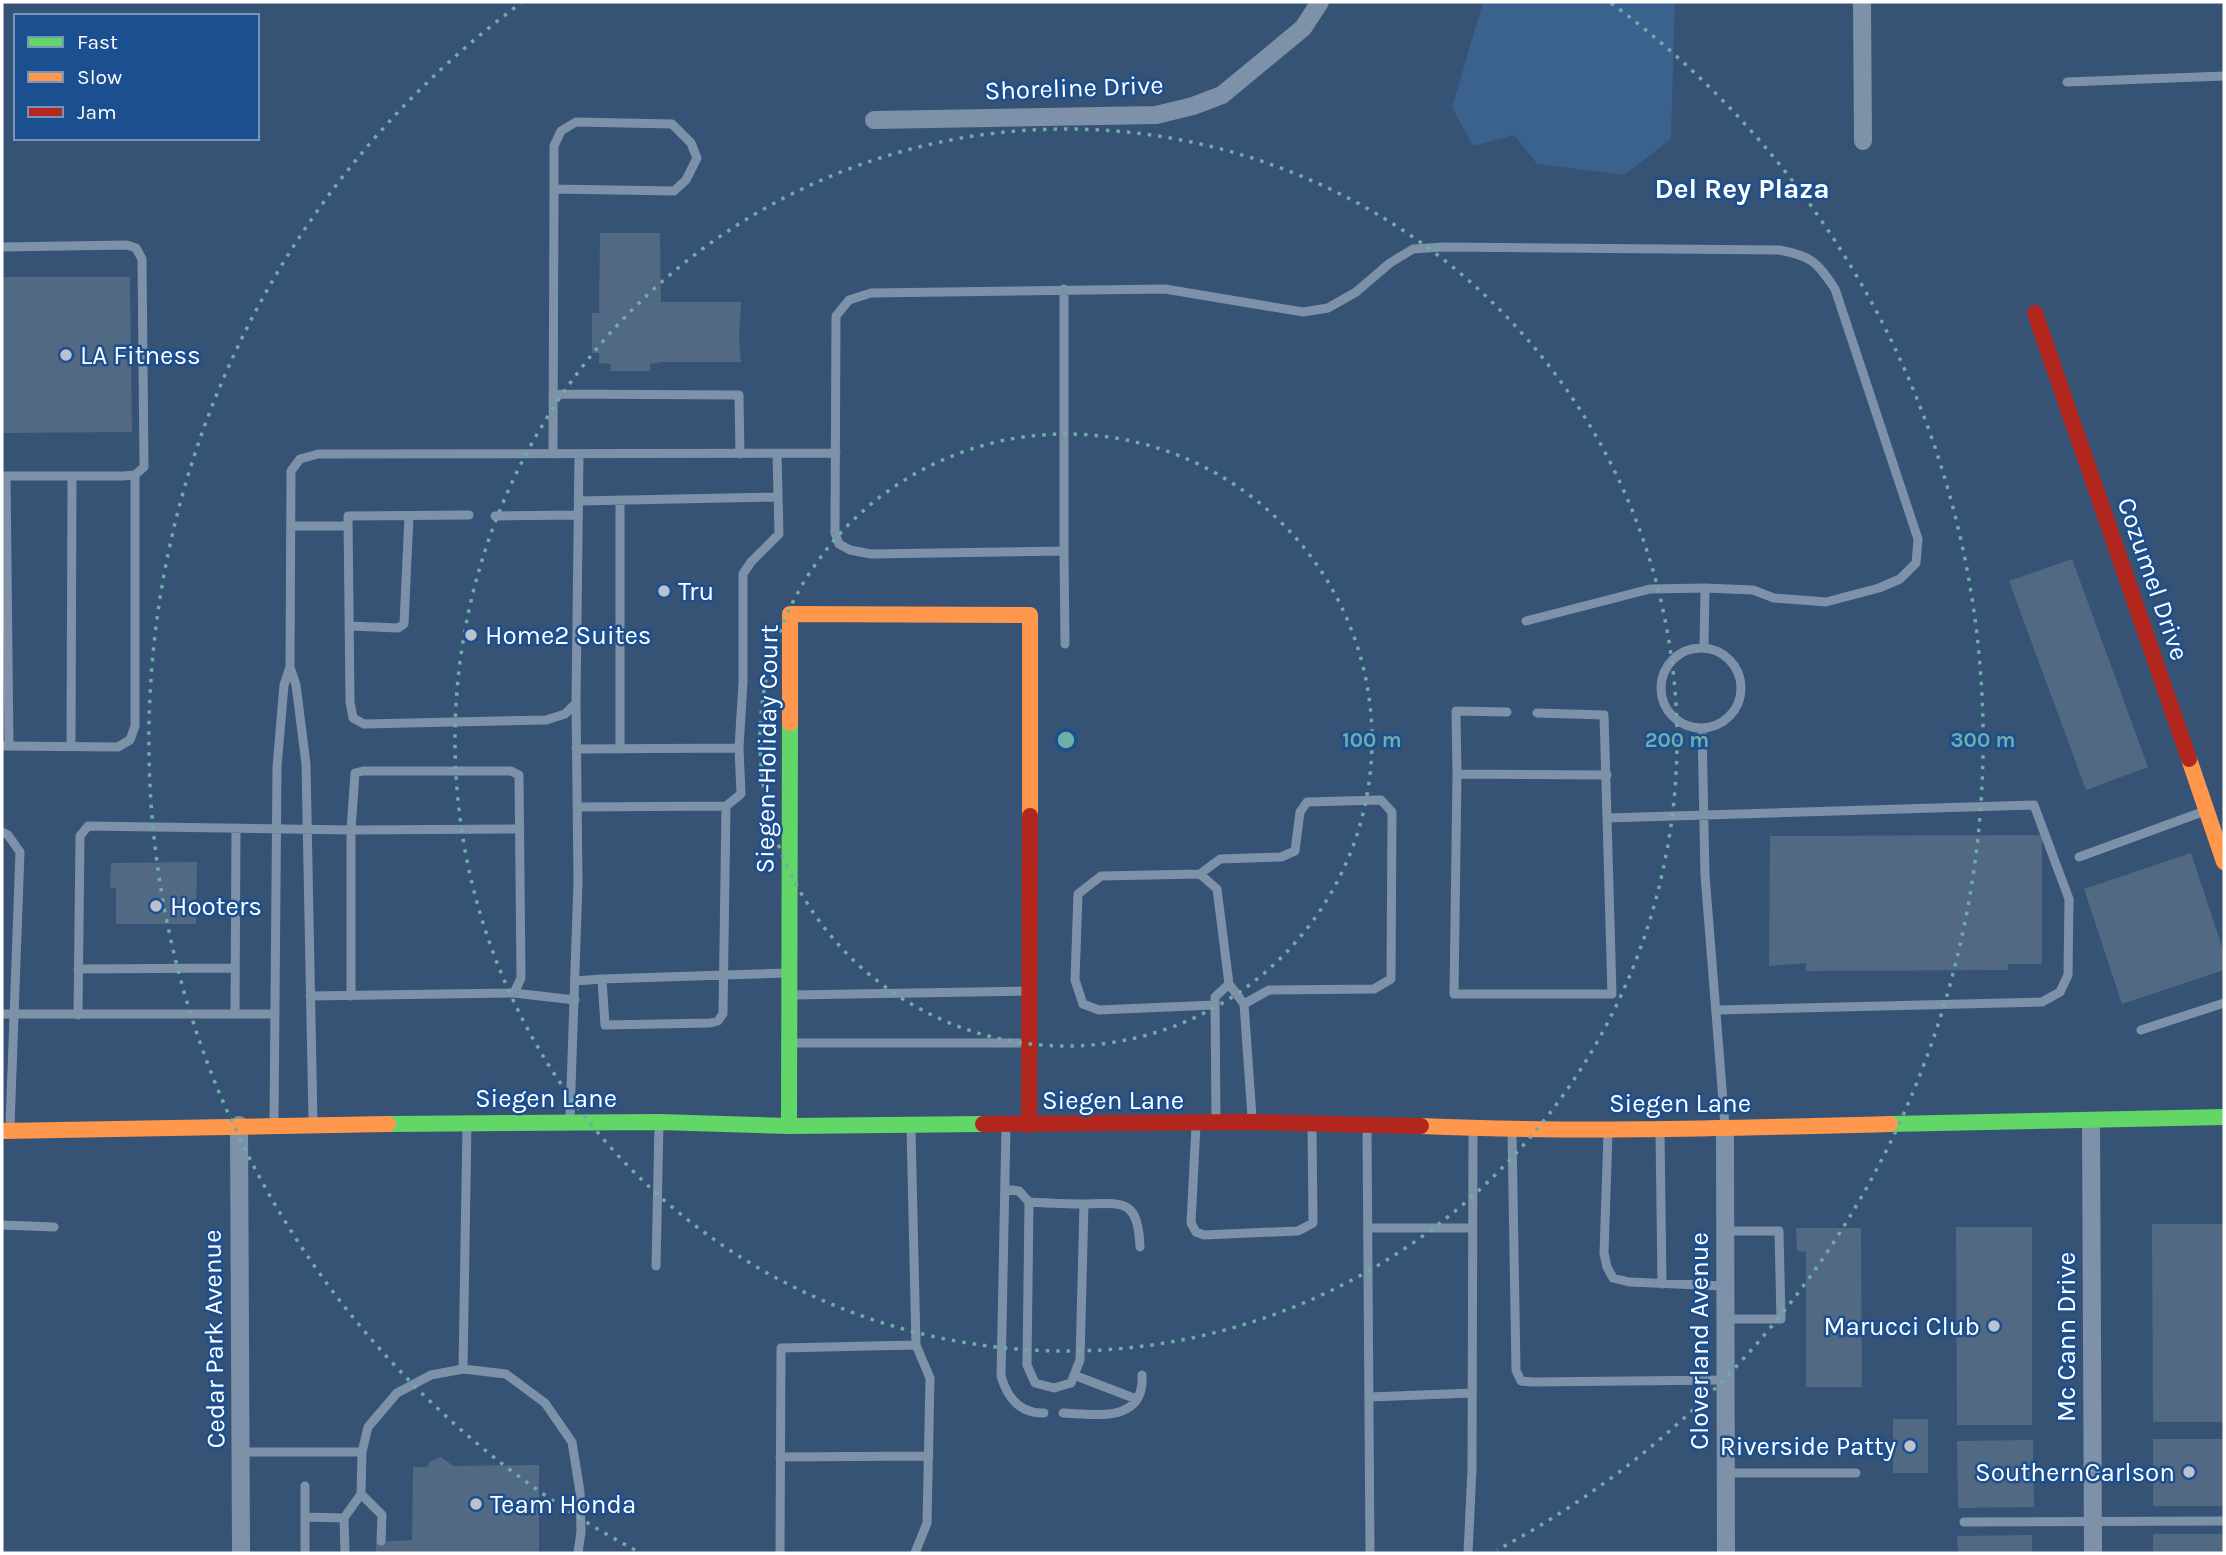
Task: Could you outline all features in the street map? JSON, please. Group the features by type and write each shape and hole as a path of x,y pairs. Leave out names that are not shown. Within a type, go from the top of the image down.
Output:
{"main road":[{"name":"Cozumel Drive","path":"2035,313 2224,862"},
{"name":"Siegen-Holiday Court","path":"789,1126 790,614 1030,615 1029,1125"},
{"name":"Siegen Lane","path":"6,1130 467,1122 659,1122 789,1126 1252,1122 1474,1128 1725,1128 2224,1117"}],"street":[{"name":"Shoreline Drive","path":"874,120 1156,115 1193,106 1222,94 1279,50 1303,28 1320,2"},
{"path":"1862,2 1863,141"},
{"name":"Mc Cann Drive","path":"2091,1121 2094,1553"},
{"name":"Cedar Park Avenue","path":"239,1125 241,1553"},
{"name":"Cloverland Avenue","path":"1725,1128 1726,1553"}],"lane":[{"path":"2067,82 2224,76"},
{"path":"553,454 554,146 561,131 576,122 672,124 691,142 697,158 686,180 674,191 554,189"},
{"path":"2,247 127,245 136,248 142,259 144,467 135,475 4,476 6,746 118,747 130,740 135,726 135,475"},
{"path":"1064,551 871,554 850,550 839,544 835,533 836,316 849,300 871,293 1165,289 1303,312 1328,308 1356,292 1390,263 1413,250 1443,247 1779,250 1804,255 1822,269 1835,289 1918,539 1916,563 1900,579 1879,588 1826,602 1774,598 1753,590 1704,587 1650,589 1526,621"},
{"path":"1064,289 1065,644"},
{"path":"554,394 739,395 740,454"},
{"path":"274,1124 277,767 284,685 290,667 291,471 300,459 318,454 836,453"},
{"path":"570,1122 575,1000 579,454"},
{"path":"577,807 726,806 741,794 743,574 779,534 777,454"},
{"path":"71,746 72,476"},
{"path":"578,500 778,497"},
{"path":"620,500 620,749"},
{"path":"468,515 348,516 350,702 353,718 364,724 546,720 565,715 576,700"},
{"path":"495,516 578,515"},
{"path":"349,626 398,628 404,624 409,516"},
{"path":"291,526 348,526"},
{"path":"1704,587 1704,647"},
{"path":"1704,647 1717,650 1729,658 1742,682 1736,709 1727,719 1702,729 1678,721 1668,711 1662,700 1661,687 1663,674 1678,654 1690,648 1704,647"},
{"path":"290,667 296,685 306,764 313,1124"},
{"path":"1507,712 1456,711 1454,994 1612,993 1604,715 1537,713"},
{"path":"1702,729 1705,875 1725,1128"},
{"path":"576,749 740,748"},
{"path":"351,996 351,830 355,773 362,771 511,771 519,775 520,978 514,993"},
{"path":"1457,774 1607,775"},
{"path":"1215,1005 1100,1010 1083,1004 1075,980 1078,894 1101,876 1200,874 1220,859 1281,857 1295,851 1300,813 1307,802 1381,800 1392,812 1391,979 1374,989 1269,990 1244,1004"},
{"path":"1607,818 2034,805 2069,899 2068,975 2060,992 2042,1002 1716,1010"},
{"path":"602,979 605,1026 718,1021 723,1014 725,975 726,806"},
{"path":"2079,857 2207,811"},
{"path":"78,1015 79,836 88,826 306,830 520,828"},
{"path":"235,1014 236,828"},
{"path":"2,832 8,835 20,852 15,1014 6,1130"},
{"path":"1200,874 1217,889 1229,984 1244,1004 1252,1122"},
{"path":"78,969 235,968"},
{"path":"575,981 789,973"},
{"path":"1216,1123 1215,997 1229,984"},
{"path":"789,995 1030,991"},
{"path":"310,996 514,993 575,1000"},
{"path":"2141,1030 2224,1003"},
{"path":"2,1014 275,1014"},
{"path":"789,1043 1030,1043"},
{"path":"463,1369 467,1122"},
{"path":"656,1266 659,1122"},
{"path":"1196,1124 1191,1223 1196,1232 1203,1235 1298,1231 1313,1223 1312,1123"},
{"path":"1366,1123 1370,1553"},
{"path":"911,1124 916,1345 930,1378 927,1523 915,1553"},
{"path":"1006,1125 1001,1377 1010,1398 1020,1407 1036,1414 1044,1413"},
{"path":"1468,1553 1474,1128"},
{"path":"1512,1128 1516,1370 1521,1381 1724,1380"},
{"path":"1609,1128 1604,1253 1606,1267 1613,1278 1629,1282 1724,1286"},
{"path":"1660,1128 1662,1284"},
{"path":"1005,1189 1019,1191 1029,1202 1027,1365 1035,1383 1054,1388 1071,1383 1080,1360 1084,1204"},
{"path":"1029,1202 1115,1202 1128,1208 1134,1216 1139,1230 1140,1247"},
{"path":"2,1225 54,1227"},
{"path":"1369,1228 1473,1228"},
{"path":"1724,1319 1781,1319 1779,1231 1725,1231"},
{"path":"780,1553 781,1348 916,1345"},
{"path":"345,1553 344,1518 361,1494 362,1452 368,1427 397,1393 431,1375 463,1369 506,1374 545,1403 572,1442 580,1492 581,1532 578,1553"},
{"path":"1074,1375 1136,1399"},
{"path":"1063,1413 1119,1414 1128,1410 1142,1384 1142,1375"},
{"path":"1370,1397 1472,1393"},
{"path":"241,1452 362,1452"},
{"path":"780,1457 929,1456"},
{"path":"1725,1473 1856,1474"},
{"path":"305,1486 305,1553"},
{"path":"361,1494 382,1516 381,1541"},
{"path":"305,1517 344,1518"},
{"path":"1964,1522 2224,1521"}],"water":[{"path":"1483,2 1675,2 1671,139 1624,175 1537,164 1514,135 1473,146 1452,107"}],"building":[{"path":"600,233 660,233 661,302 741,302 741,362 662,362 650,364 650,371 610,371 611,364 599,363 599,353 592,353 592,313 599,313"},
{"name":"LA Fitness","path":"2,277 130,277 132,432 2,433"},
{"path":"2072,559 2148,767 2086,790 2009,581"},
{"path":"2042,835 2042,964 2008,964 2008,970 1806,971 1806,963 1769,966 1770,836"},
{"path":"2191,853 2224,953 2224,970 2122,1004 2084,889"},
{"name":"Hooters","path":"197,862 196,924 116,924 116,888 110,888 111,863"},
{"path":"2152,1224 2224,1224 2224,1422 2153,1422"},
{"name":"Marucci Club","path":"1956,1227 2032,1227 2032,1425 1957,1425"},
{"path":"1796,1228 1861,1228 1862,1387 1806,1387 1806,1252 1797,1251"},
{"name":"Riverside Patty","path":"1893,1419 1928,1419 1928,1473 1893,1473"},
{"name":"SouthernCarlson","path":"2153,1439 2224,1439 2224,1506 2153,1506"},
{"path":"2033,1440 2034,1507 1958,1508 1957,1441"},
{"name":"Team Honda","path":"441,1457 453,1466 539,1465 539,1553 376,1553 376,1542 412,1540 413,1467 427,1467 429,1462"},
{"path":"2153,1534 2224,1534 2224,1553 2153,1553"},
{"path":"2032,1535 2032,1553 1958,1553 1957,1536"}],"traffic: fast":[{"path":"789,1126 790,723"},
{"path":"1890,1124 2224,1117"},
{"path":"388,1124 983,1124"}],"traffic: slow":[{"path":"790,723 790,614 1030,615 1030,816"},
{"path":"2189,759 2224,862"},
{"path":"2,1131 388,1124"},
{"path":"1421,1126 1597,1129 1890,1124"}],"traffic: jam":[{"path":"2035,313 2189,759"},
{"path":"1029,1125 1030,816"},
{"path":"983,1124 1253,1122 1421,1126"}],"place":[{"name":"LA Fitness","path":"66,355"},
{"name":"Tru","path":"664,591"},
{"name":"Home2 Suites","path":"471,635"},
{"name":"Hooters","path":"156,906"},
{"name":"Marucci Club","path":"1994,1326"},
{"name":"Riverside Patty","path":"1910,1446"},
{"name":"SouthernCarlson","path":"2189,1472"},
{"name":"Team Honda","path":"476,1504"}],"district":[{"name":"Del Rey Plaza","path":"1742,188"}]}
